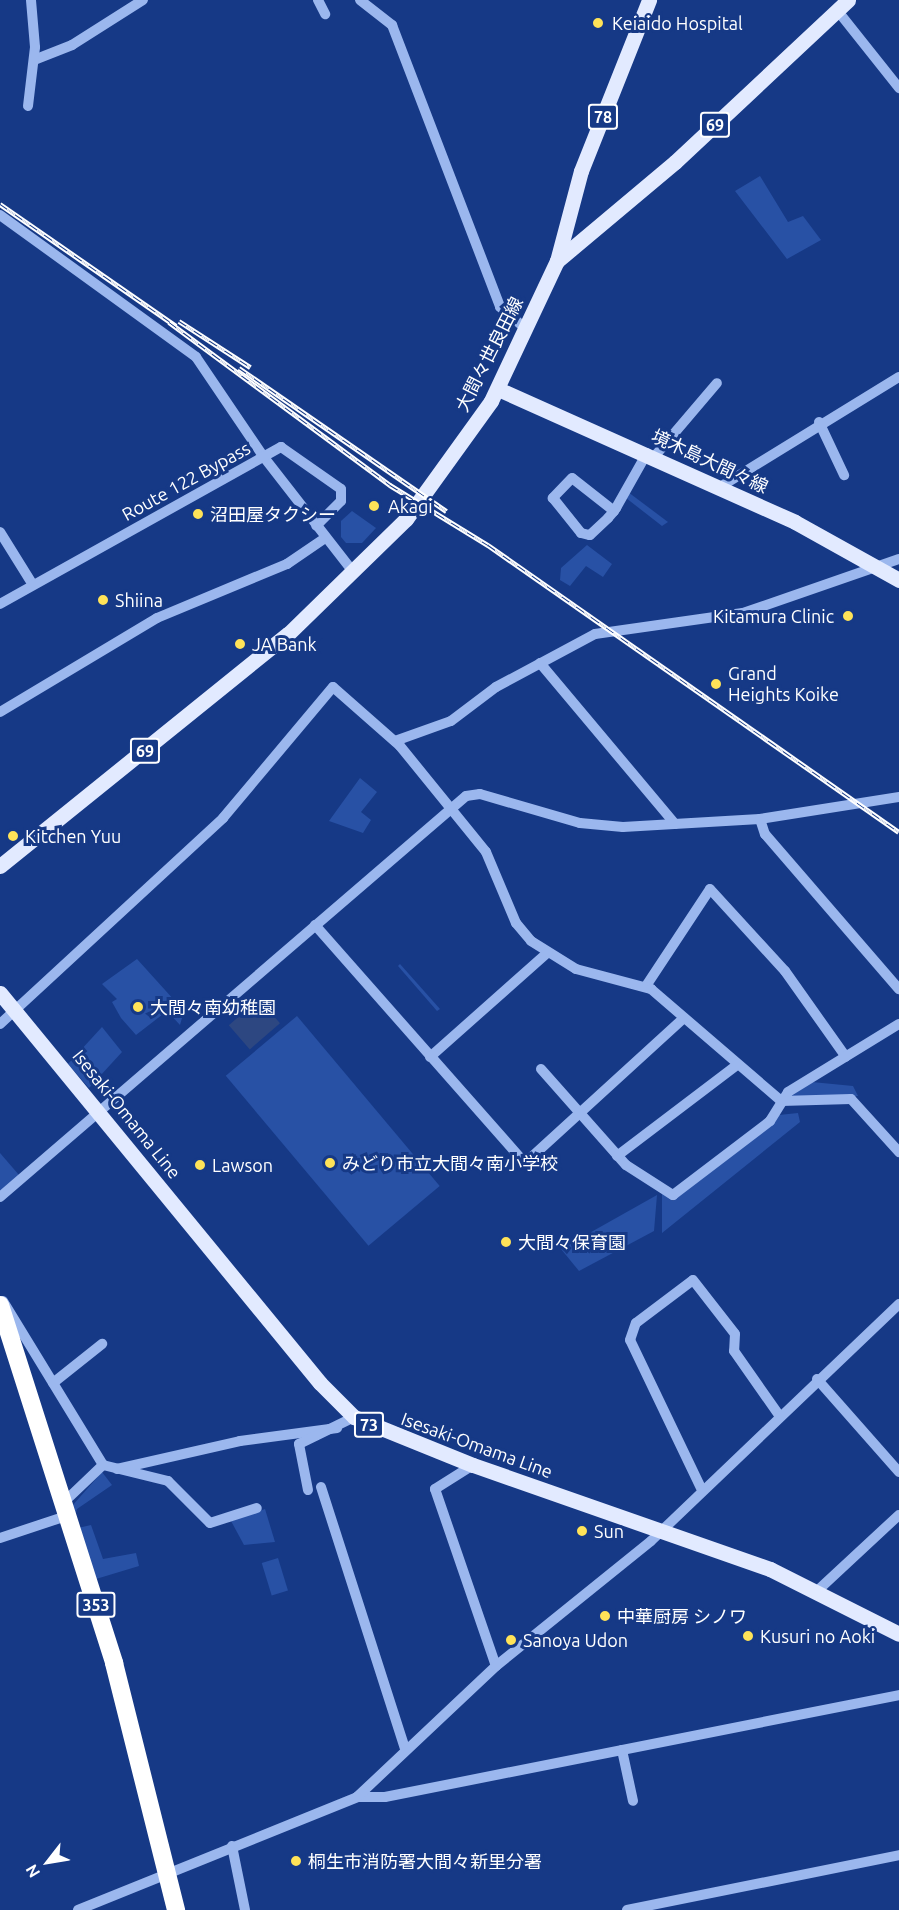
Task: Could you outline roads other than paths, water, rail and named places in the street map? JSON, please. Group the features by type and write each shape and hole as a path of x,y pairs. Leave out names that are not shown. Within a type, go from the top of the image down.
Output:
{"highway":[{"name":"353","path":"0,1305 114,1663 176,1910"}],"main road":[{"name":"78","path":"557,261 581,171 649,0"},
{"name":"大間々世良田線","path":"0,866 248,667 414,509 498,389 557,261 675,162 843,5"},
{"name":"境木島大間々線","path":"498,389 720,487 877,565 899,580"},
{"name":"Isesaki-Omama Line","path":"0,993 99,1109 320,1383 354,1417 473,1465 660,1532 749,1561 899,1634"}],"street":[{"path":"28,106 34,60 31,0"},
{"path":"34,60 72,45 143,0"},
{"path":"318,0 325,14"},
{"path":"360,0 392,25 497,303 509,319 526,328"},
{"path":"843,5 899,88"},
{"path":"0,215 183,344 263,456 286,448 341,489 341,501 316,526"},
{"path":"720,487 819,422 899,377"},
{"path":"614,511 572,478 552,498 584,536 614,511 651,455 717,383"},
{"path":"819,422 844,475"},
{"name":"Route 122 Bypass","path":"0,604 263,456 351,569"},
{"path":"0,532 33,585"},
{"path":"0,712 157,618 287,564 326,538"},
{"path":"395,741 451,721 540,663 603,632 742,613 899,559"},
{"path":"540,663 675,824"},
{"path":"0,1024 223,818 333,687 395,741 494,864 519,929 547,953 582,971 646,986 782,1101 851,1099 899,1152"},
{"path":"0,1197 447,807 480,794 580,823 675,824 760,819 899,797"},
{"path":"760,819 765,834 899,989"},
{"path":"646,986 710,889 785,971 846,1057"},
{"path":"315,924 525,1163 684,1018"},
{"path":"430,1057 547,953"},
{"path":"541,1069 617,1156 675,1194 770,1121 782,1101 899,1024"},
{"path":"617,1156 738,1065"},
{"path":"701,1488 630,1340 636,1323 693,1280 735,1334 734,1352 779,1415"},
{"path":"0,1299 103,1465 114,1471 168,1480 210,1523 257,1508"},
{"path":"357,1797 405,1748 496,1666 660,1532 701,1488 899,1304"},
{"path":"53,1383 102,1344"},
{"path":"817,1378 899,1472"},
{"path":"308,1490 298,1448 354,1417"},
{"path":"114,1471 240,1441 336,1428"},
{"path":"0,1538 64,1510 103,1465"},
{"path":"473,1465 435,1489 496,1666"},
{"path":"321,1487 405,1748"},
{"path":"816,1592 899,1515"},
{"path":"78,1910 166,1872 357,1797 385,1797 899,1695"},
{"path":"622,1750 633,1801"},
{"path":"232,1846 245,1910"},
{"path":"627,1910 899,1855"}],"railway":[{"path":"0,204 176,326"},
{"path":"179,321 250,367"},
{"path":"169,322 390,485 488,545 899,832"},
{"path":"239,368 446,511"}],"place":[{"name":"Keiaido Hospital","path":"598,23"},
{"name":"Akagi","path":"374,506"},
{"name":"沼田屋タクシー","path":"198,514"},
{"name":"Shiina","path":"103,600"},
{"name":"Kitamura Clinic","path":"848,616"},
{"name":"JA Bank","path":"240,644"},
{"name":"Grand Heights Koike","path":"716,684"},
{"name":"Kitchen Yuu","path":"13,836"},
{"name":"大間々南幼稚園","path":"138,1007"},
{"name":"みどり市立大間々南小学校","path":"330,1163"},
{"name":"Lawson","path":"200,1165"},
{"name":"大間々保育園","path":"506,1242"},
{"name":"Sun","path":"582,1531"},
{"name":"中華厨房 シノワ","path":"605,1616"},
{"name":"Kusuri no Aoki","path":"748,1636"},
{"name":"Sanoya Udon","path":"511,1640"},
{"name":"桐生市消防署大間々新里分署","path":"296,1861"}]}
